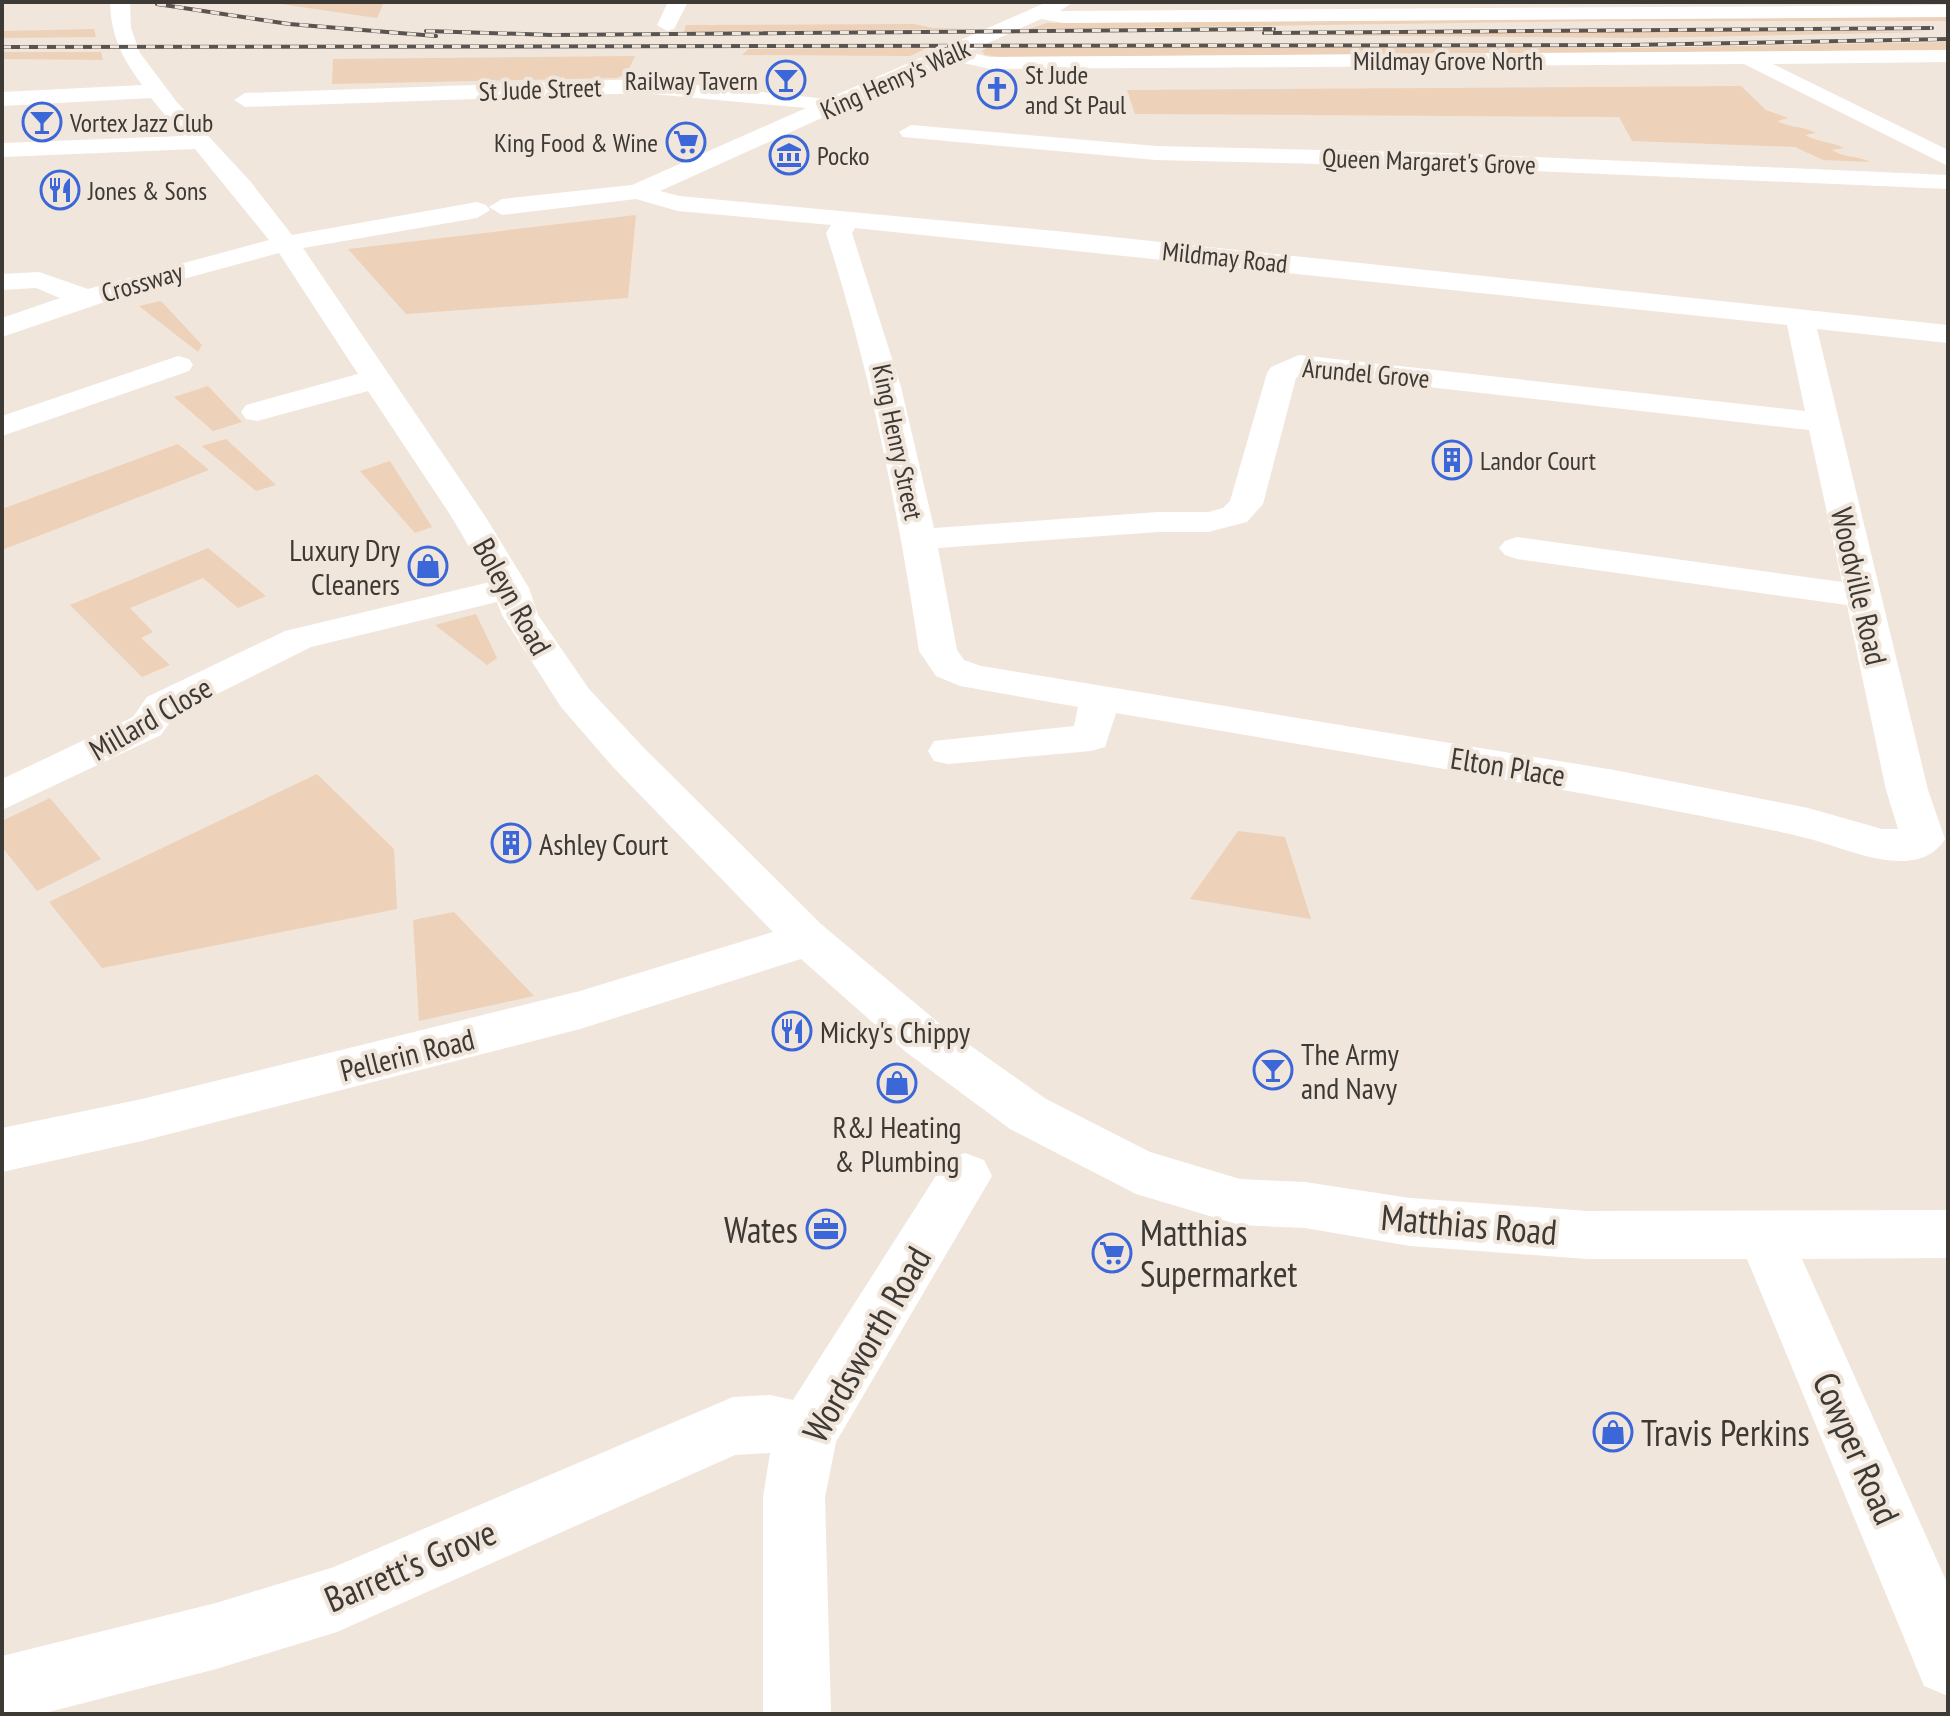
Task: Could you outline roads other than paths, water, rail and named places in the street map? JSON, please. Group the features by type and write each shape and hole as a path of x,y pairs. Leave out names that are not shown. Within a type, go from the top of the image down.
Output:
{"street":[{"name":"Boleyn Road","path":"120,2 121,28 130,54 162,99 241,186 313,279 375,379 468,516 511,588 520,615 575,698 650,780 805,936 923,1038 1014,1104"},
{"path":"667,25 678,2"},
{"name":"King Henry's Walk","path":"637,192 805,119 832,115 957,51 1063,2"},
{"path":"1040,13 1063,17 1948,11"},
{"name":"Mildmay Grove North","path":"957,51 990,63 1948,56"},
{"path":"1746,58 1948,159"},
{"path":"642,86 652,61"},
{"name":"St Jude Street","path":"245,100 642,86 798,100 832,115"},
{"path":"2,99 162,99 196,103"},
{"name":"Queen Margaret's Grove","path":"911,132 1156,153 1446,160 1948,182"},
{"path":"2,150 199,142"},
{"name":"Mildmay Road","path":"284,242 333,231 637,192 678,203 1948,334"},
{"name":"King Henry Street","path":"847,220 839,233 880,356 919,539 938,651 950,668"},
{"name":"Crossway","path":"2,328 85,298 284,242"},
{"path":"2,282 39,280 85,298"},
{"name":"Woodville Road","path":"1800,319 1907,790 1923,832 1923,839 1914,845"},
{"name":"Arundel Grove","path":"919,539 1158,522 1208,522 1235,515 1246,504 1282,373 1299,364 1824,422"},
{"path":"2,427 178,365"},
{"path":"257,412 375,379"},
{"path":"1517,548 1861,596"},
{"name":"Millard Close","path":"2,796 147,726 161,706 298,639 511,588"},
{"name":"Elton Place","path":"950,668 974,677 1614,784 1808,823 1882,844 1914,845"},
{"path":"948,751 1091,738 1100,698"},
{"name":"Pellerin Road","path":"2,1150 142,1120 580,1010 775,951 805,936"},
{"name":"Matthias Road","path":"1014,1104 1051,1129 1136,1171 1240,1202 1305,1205 1424,1223 1587,1235 1948,1234"},
{"name":"Wordsworth Road","path":"797,1714 794,1497 807,1433 965,1176"},
{"name":"Cowper Road","path":"1764,1234 1948,1662"},
{"name":"Barrett's Grove","path":"2,1690 216,1636 337,1599 733,1426 770,1424 807,1433"}],"railway":[{"path":"157,4 289,24 436,36"},
{"path":"1264,33 1932,28"},
{"path":"426,31 552,35 1274,29"},
{"path":"2,47 1630,45 1948,39"}],"place":[{"name":"Railway Tavern","path":"786,80"},
{"name":"St Jude and St Paul","path":"997,89"},
{"name":"Vortex Jazz Club","path":"42,122"},
{"name":"King Food & Wine","path":"686,142"},
{"name":"Pocko","path":"789,155"},
{"name":"Jones & Sons","path":"60,190"},
{"name":"Landor Court","path":"1452,460"},
{"name":"Luxury Dry Cleaners","path":"428,566"},
{"name":"Ashley Court","path":"511,843"},
{"name":"Micky's Chippy","path":"792,1031"},
{"name":"The Army and Navy","path":"1273,1070"},
{"name":"R&J Heating & Plumbing","path":"897,1083"},
{"name":"Wates","path":"826,1229"},
{"name":"Matthias Supermarket","path":"1112,1253"},
{"name":"Travis Perkins","path":"1613,1432"}]}
